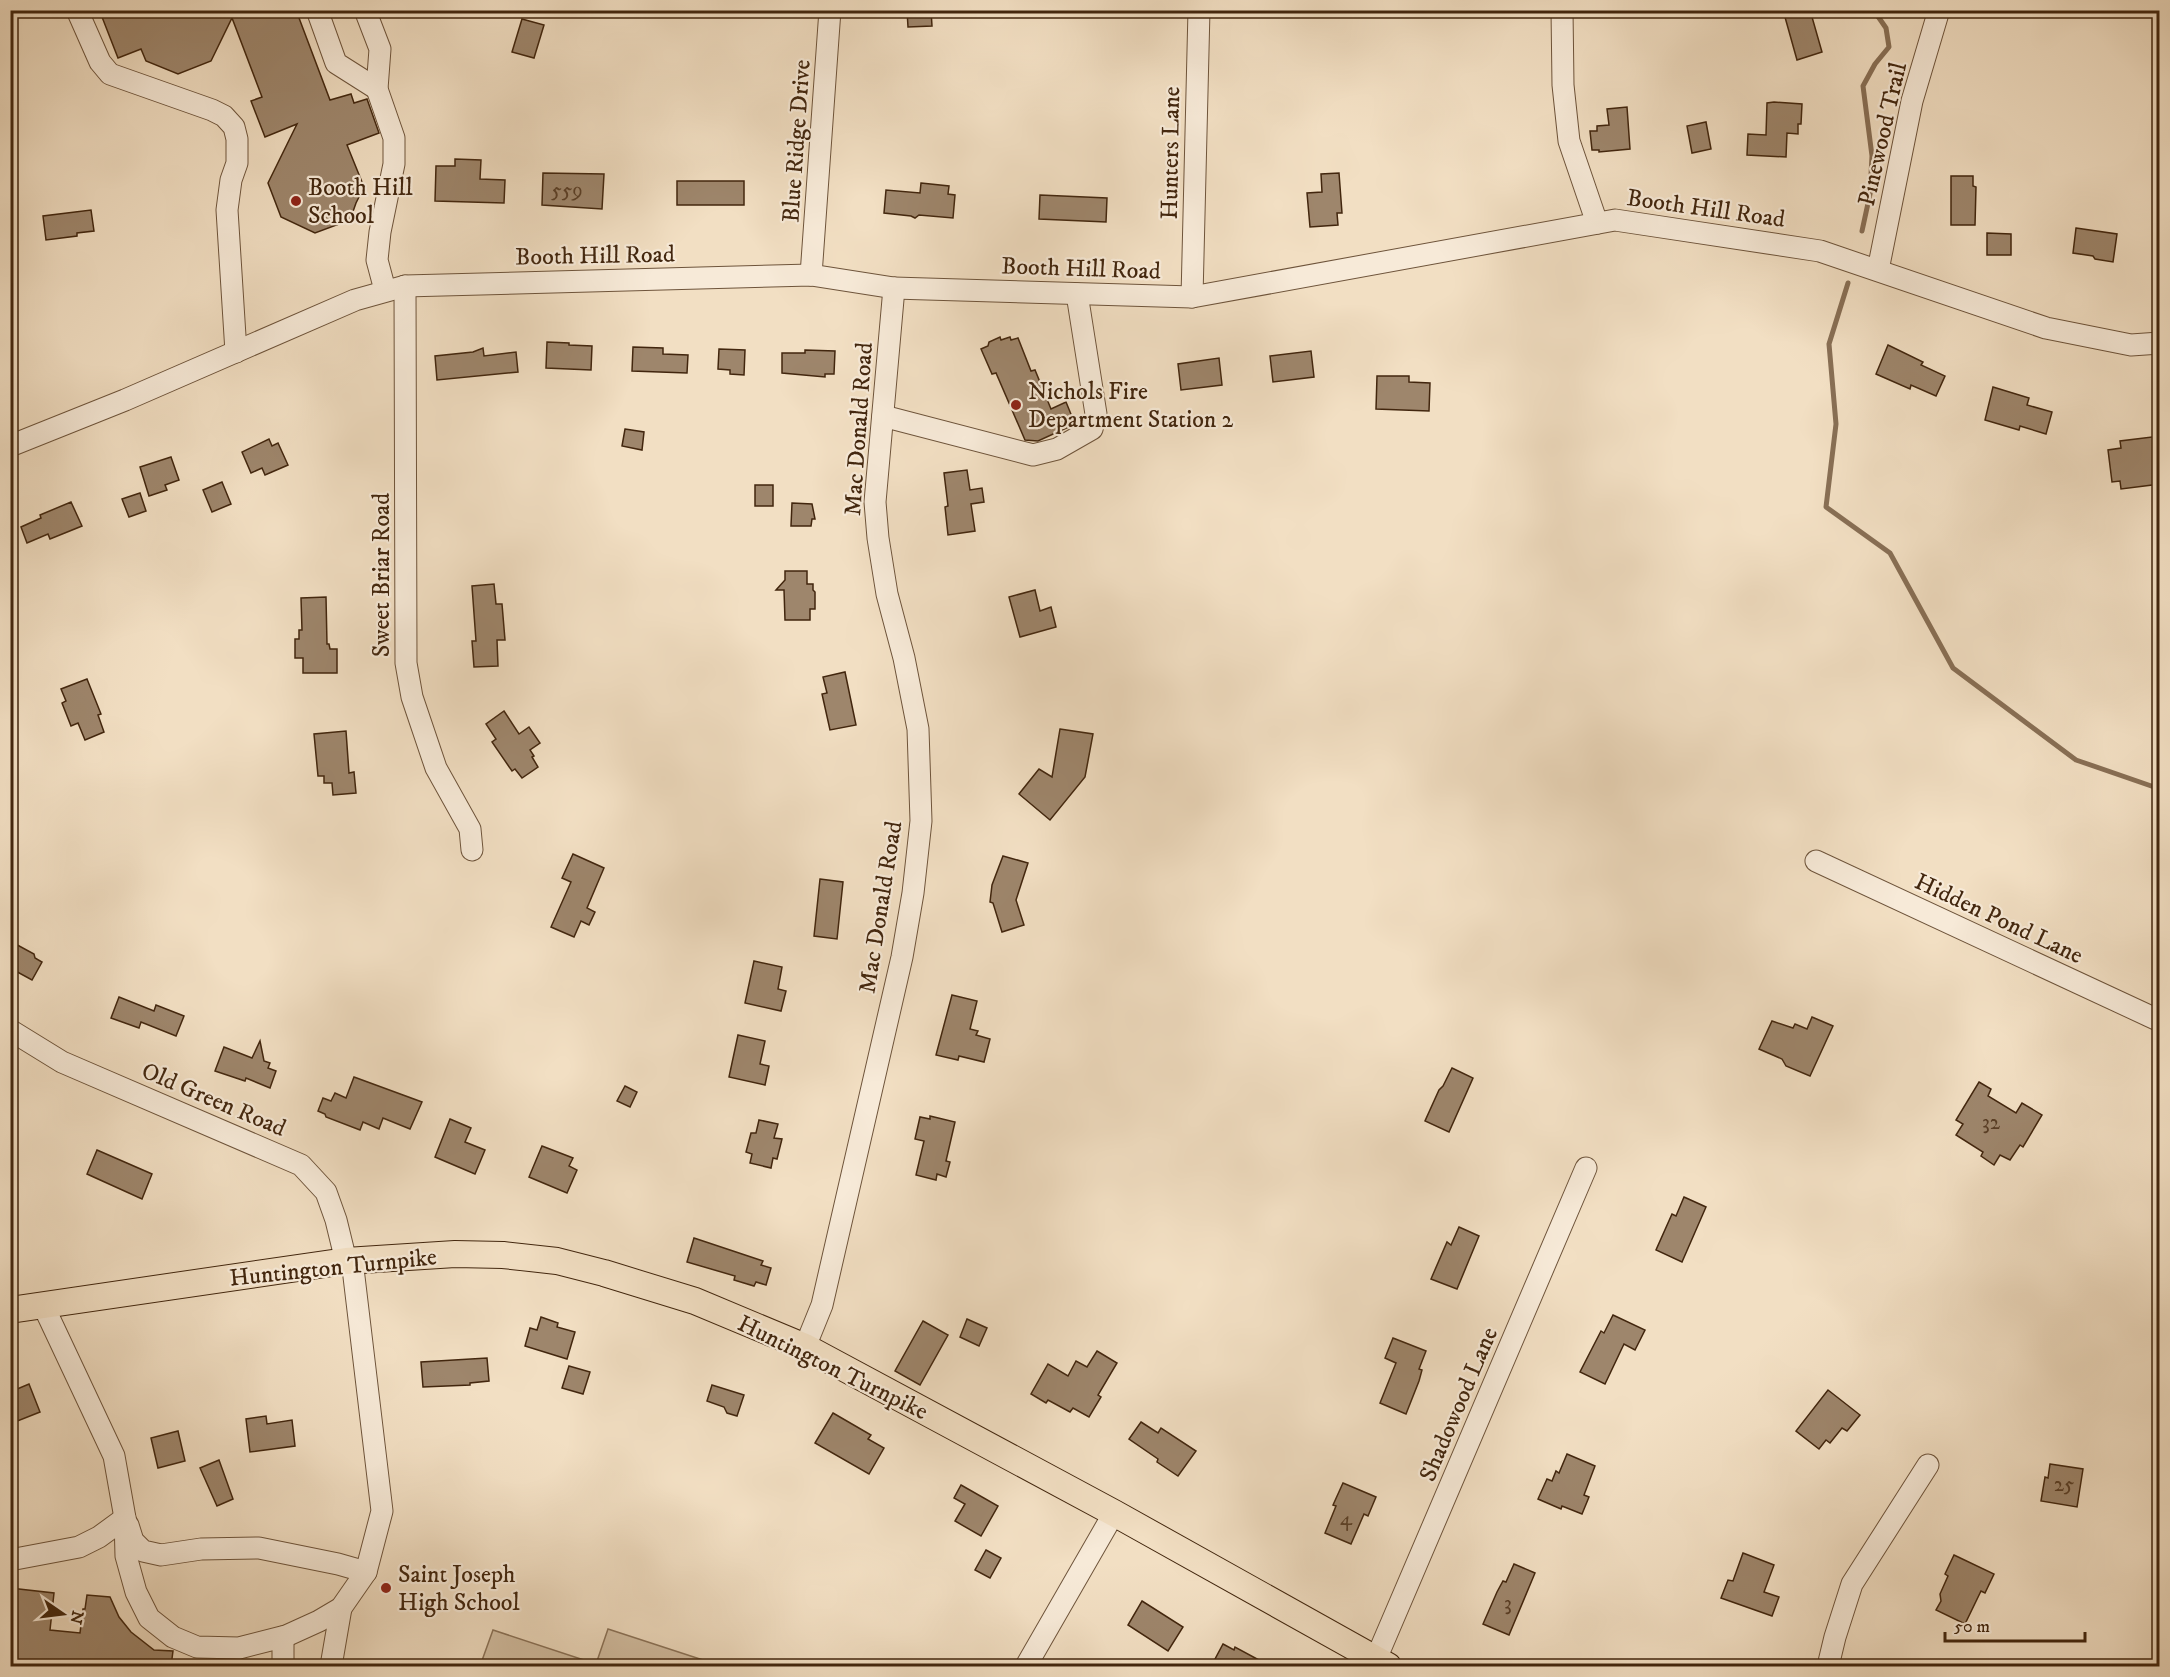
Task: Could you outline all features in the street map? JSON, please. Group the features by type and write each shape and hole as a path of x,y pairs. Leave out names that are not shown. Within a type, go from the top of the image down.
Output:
{"main road":[{"name":"Huntington Turnpike","path":"10,1310 349,1261 454,1254 503,1255 557,1261 604,1273 695,1301 805,1347 1114,1513 1382,1663"}],"street":[{"path":"77,10 100,62 110,74 212,110 224,116 234,127 238,150 227,210 236,352"},
{"path":"316,10 336,63 377,89 380,49 366,10"},
{"name":"Blue Ridge Drive","path":"811,275 830,10"},
{"name":"Hunters Lane","path":"1192,297 1199,10"},
{"path":"1562,10 1563,85 1569,141 1597,223"},
{"name":"Pinewood Trail","path":"1878,270 1912,101 1939,10"},
{"name":"Sweet Briar Road","path":"377,89 394,138 394,164 377,260 395,288 406,663 411,697 436,768 470,829 472,850"},
{"name":"Booth Hill Road","path":"10,446 125,400 355,300 395,288 811,275 894,288 1192,297 1615,220 1820,251 2046,328 2131,345 2160,343"},
{"name":"Mac Donald Road","path":"805,1347 822,1305 902,957 914,893 920,830 918,729 904,658 887,594 875,502 894,288"},
{"path":"883,416 1033,455 1057,449 1092,429 1096,414 1077,294"},
{"name":"Hidden Pond Lane","path":"1816,861 2160,1021"},
{"name":"Old Green Road","path":"10,1030 62,1062 301,1165 326,1192 349,1261 382,1511 366,1572"},
{"name":"Shadowood Lane","path":"1382,1663 1586,1168"},
{"path":"43,1305 114,1456 125,1518 126,1556 136,1592 149,1618 174,1637 197,1647 239,1648 283,1636 319,1622 341,1608 366,1572 260,1548 201,1549 161,1555 143,1551 133,1541 125,1518"},
{"path":"1828,1666 1852,1584 1928,1465"},
{"path":"1026,1666 1114,1513"},
{"path":"10,1560 79,1547 99,1537 125,1518"},
{"path":"331,1666 341,1608"},
{"path":"283,1636 283,1666"}],"shaded area":[{"path":"608,1629 703,1660 701,1666 480,1666 493,1630 596,1664"}],"building":[{"path":"107,10 296,10 330,100 351,94 354,103 367,99 379,133 347,145 364,187 350,220 315,233 281,217 268,183 297,124 265,137 251,101 262,97 232,18 211,61 178,74 146,61 141,49 118,58 102,17 109,14"},
{"path":"907,10 931,10 932,26 908,27"},
{"path":"1783,10 1810,10 1822,52 1797,60"},
{"path":"522,19 544,25 534,58 512,52"},
{"path":"1767,103 1802,104 1798,134 1787,133 1786,157 1747,155 1748,134 1766,135"},
{"path":"1627,107 1630,149 1599,152 1599,150 1592,150 1590,131 1597,131 1597,126 1609,125 1607,109"},
{"path":"1706,122 1711,149 1692,153 1687,126"},
{"path":"455,159 481,160 480,179 505,180 504,203 435,201 436,166 455,166"},
{"path":"543,173 604,174 602,209 542,205"},
{"path":"1339,173 1342,213 1337,213 1338,225 1310,227 1307,193 1322,192 1321,174"},
{"path":"1951,176 1973,176 1973,186 1976,187 1975,225 1951,225"},
{"path":"677,181 744,181 744,205 677,205"},
{"path":"921,183 949,186 948,194 955,195 953,218 919,215 915,218 884,213 886,190 920,193"},
{"path":"1040,195 1107,198 1106,222 1039,219"},
{"path":"91,210 94,231 46,240 43,216"},
{"path":"2076,228 2117,234 2113,262 2073,253"},
{"path":"1987,233 2011,234 2011,255 1987,255"},
{"path":"1000,337 1001,340 1010,337 1011,340 1018,338 1031,371 1035,370 1051,409 1066,402 1075,424 1038,441 1025,440 996,373 992,374 981,349"},
{"path":"547,342 592,346 591,370 546,368"},
{"path":"1888,345 1923,362 1921,365 1945,376 1936,396 1911,385 1910,389 1876,374"},
{"path":"633,347 663,348 663,354 688,355 687,373 632,371"},
{"path":"483,348 484,356 516,352 518,372 437,380 435,356 473,352"},
{"path":"719,349 745,350 744,375 730,374 730,370 718,369"},
{"path":"805,350 835,351 834,374 825,374 825,377 782,373 782,353 805,353"},
{"path":"1311,351 1314,377 1273,382 1270,356"},
{"path":"1219,358 1222,385 1181,390 1178,364"},
{"path":"1377,376 1409,376 1409,382 1430,383 1429,411 1376,409"},
{"path":"1993,387 2029,398 2027,405 2052,412 2046,434 2020,426 2019,430 1985,420"},
{"path":"625,429 644,432 642,450 622,446"},
{"path":"2160,436 2160,484 2121,489 2120,481 2112,482 2108,450 2121,448 2120,441"},
{"path":"269,439 272,446 278,443 288,465 265,475 262,468 251,473 242,452"},
{"path":"171,457 179,480 165,485 167,490 149,496 140,467"},
{"path":"967,470 970,490 982,488 984,502 971,504 975,531 948,535 945,507 948,506 944,473"},
{"path":"222,482 231,504 212,512 203,490"},
{"path":"755,485 773,485 773,506 755,506"},
{"path":"140,493 146,511 129,517 122,499"},
{"path":"71,502 82,526 50,539 48,534 27,543 21,527 41,518 40,515"},
{"path":"792,503 812,504 815,519 812,519 811,526 791,526"},
{"path":"785,571 807,571 807,584 813,584 815,592 815,609 810,609 810,620 785,620 784,590 776,590 785,580"},
{"path":"494,584 496,604 502,604 505,640 497,640 498,666 474,667 472,641 476,641 472,586"},
{"path":"1035,590 1040,611 1051,607 1056,627 1020,637 1009,597"},
{"path":"326,597 327,644 330,649 337,649 337,673 303,673 303,658 295,658 295,639 299,639 299,630 302,630 301,598"},
{"path":"845,672 856,725 830,730 822,694 827,693 823,677"},
{"path":"87,679 101,714 98,715 104,732 85,740 78,723 71,726 62,703 66,701 61,689"},
{"path":"504,711 519,734 529,727 540,743 530,750 538,767 522,778 515,769 512,771 492,742 496,739 486,724"},
{"path":"1060,729 1093,734 1085,777 1050,820 1019,794 1039,769 1052,777"},
{"path":"346,731 349,773 354,772 356,793 333,795 332,783 324,783 324,776 318,776 314,734"},
{"path":"573,854 604,868 587,908 595,912 589,925 581,921 574,937 551,927 571,882 562,878"},
{"path":"1003,856 1028,863 1016,900 1024,925 1002,932 993,903 990,902 992,885"},
{"path":"820,879 843,882 837,939 814,936"},
{"path":"10,941 34,954 35,958 42,962 32,980 10,968"},
{"path":"754,961 782,967 778,989 786,991 781,1011 745,1003"},
{"path":"952,995 977,1001 970,1029 978,1031 976,1035 990,1039 984,1062 959,1056 958,1060 936,1055"},
{"path":"119,997 154,1011 156,1005 184,1016 176,1036 141,1022 139,1028 111,1018"},
{"path":"1812,1017 1833,1026 1810,1076 1786,1066 1782,1059 1759,1049 1772,1021 1793,1028 1795,1024 1807,1029"},
{"path":"738,1035 765,1041 760,1064 769,1066 765,1085 729,1077"},
{"path":"260,1041 264,1061 270,1063 268,1068 276,1071 270,1088 246,1078 245,1081 215,1071 224,1047 252,1058"},
{"path":"1452,1068 1473,1078 1449,1132 1425,1121"},
{"path":"354,1077 422,1102 410,1129 383,1118 379,1129 363,1122 360,1130 326,1117 318,1111 323,1098 331,1101 335,1093 346,1098"},
{"path":"1979,1082 1991,1089 1988,1096 2016,1113 2022,1103 2042,1115 2023,1147 2020,1145 2010,1160 2000,1155 1994,1165 1981,1156 1983,1152 1956,1135 1963,1124 1956,1120"},
{"path":"625,1086 637,1092 630,1107 617,1101"},
{"path":"930,1116 955,1122 946,1161 950,1162 946,1177 937,1174 936,1180 916,1175 924,1141 915,1139 920,1117 930,1119"},
{"path":"450,1119 471,1128 465,1142 485,1150 475,1174 435,1157"},
{"path":"759,1120 778,1124 774,1138 782,1139 777,1159 773,1158 771,1168 750,1163 752,1154 746,1152 751,1133 756,1133"},
{"path":"542,1146 573,1158 569,1166 577,1170 567,1193 529,1177"},
{"path":"97,1150 152,1174 142,1199 87,1174"},
{"path":"1684,1197 1706,1207 1682,1262 1656,1250 1672,1214 1676,1216"},
{"path":"1459,1227 1479,1236 1457,1289 1431,1279 1447,1242 1451,1245"},
{"path":"694,1238 763,1261 761,1265 771,1268 766,1285 756,1282 754,1286 734,1280 735,1276 687,1262"},
{"path":"1613,1315 1645,1330 1635,1350 1624,1344 1605,1384 1580,1372 1601,1331 1604,1333"},
{"path":"541,1317 558,1323 557,1327 575,1332 567,1359 525,1346 530,1328 537,1330"},
{"path":"967,1319 987,1328 979,1346 960,1337"},
{"path":"923,1321 948,1335 920,1385 895,1371"},
{"path":"1393,1338 1426,1351 1419,1369 1422,1370 1419,1381 1406,1414 1380,1403 1396,1363 1385,1358"},
{"path":"1097,1351 1117,1363 1098,1395 1101,1397 1089,1417 1073,1408 1070,1412 1048,1400 1046,1403 1031,1394 1048,1364 1068,1376 1076,1361 1087,1367"},
{"path":"487,1358 489,1381 470,1383 470,1385 423,1387 421,1362"},
{"path":"569,1366 590,1372 583,1394 562,1388"},
{"path":"29,1384 40,1412 10,1424 10,1392"},
{"path":"712,1385 744,1395 737,1416 727,1413 724,1407 707,1401"},
{"path":"1828,1390 1860,1415 1847,1431 1842,1428 1830,1443 1826,1440 1819,1449 1796,1431"},
{"path":"833,1413 871,1435 868,1439 884,1448 869,1474 815,1443"},
{"path":"266,1416 267,1424 292,1420 295,1446 250,1452 246,1419"},
{"path":"1141,1422 1158,1433 1161,1428 1196,1451 1178,1476 1129,1439"},
{"path":"178,1431 185,1461 158,1468 151,1438"},
{"path":"1567,1454 1595,1466 1584,1495 1589,1497 1582,1514 1562,1506 1561,1509 1538,1499 1547,1479 1552,1481 1556,1471 1559,1473"},
{"path":"219,1460 233,1499 217,1506 200,1468"},
{"path":"2050,1464 2083,1469 2077,1507 2041,1501"},
{"path":"1343,1483 1376,1497 1368,1516 1364,1514 1351,1544 1325,1533 1336,1506 1333,1505"},
{"path":"961,1485 998,1506 981,1536 955,1521 965,1504 954,1498"},
{"path":"986,1550 1001,1558 990,1578 975,1570"},
{"path":"1743,1553 1774,1565 1764,1592 1779,1597 1772,1616 1721,1598 1728,1580 1733,1581"},
{"path":"1954,1555 1994,1574 1985,1593 1981,1591 1965,1624 1936,1610 1948,1576 1945,1574"},
{"path":"1514,1564 1535,1573 1509,1635 1483,1624 1497,1592 1503,1581 1506,1582"},
{"path":"10,1588 54,1593 50,1630 80,1633 87,1595 110,1597 119,1617 131,1632 154,1650 173,1651 171,1666 10,1666"},
{"path":"1142,1601 1183,1627 1168,1651 1128,1625"},
{"path":"1223,1644 1234,1650 1235,1647 1270,1666 1225,1666 1214,1661"}],"waterway":[{"path":"1862,231 1870,194 1872,156 1863,86 1875,64 1889,47 1886,28 1877,15 1878,10"},
{"path":"1848,283 1829,344 1836,424 1826,507 1890,553 1953,668 2076,760 2160,789"}],"place":[{"name":"Booth Hill School","path":"296,201"},
{"name":"Nichols Fire Department Station 2","path":"1016,405"},
{"name":"Saint Joseph High School","path":"386,1588"}]}
